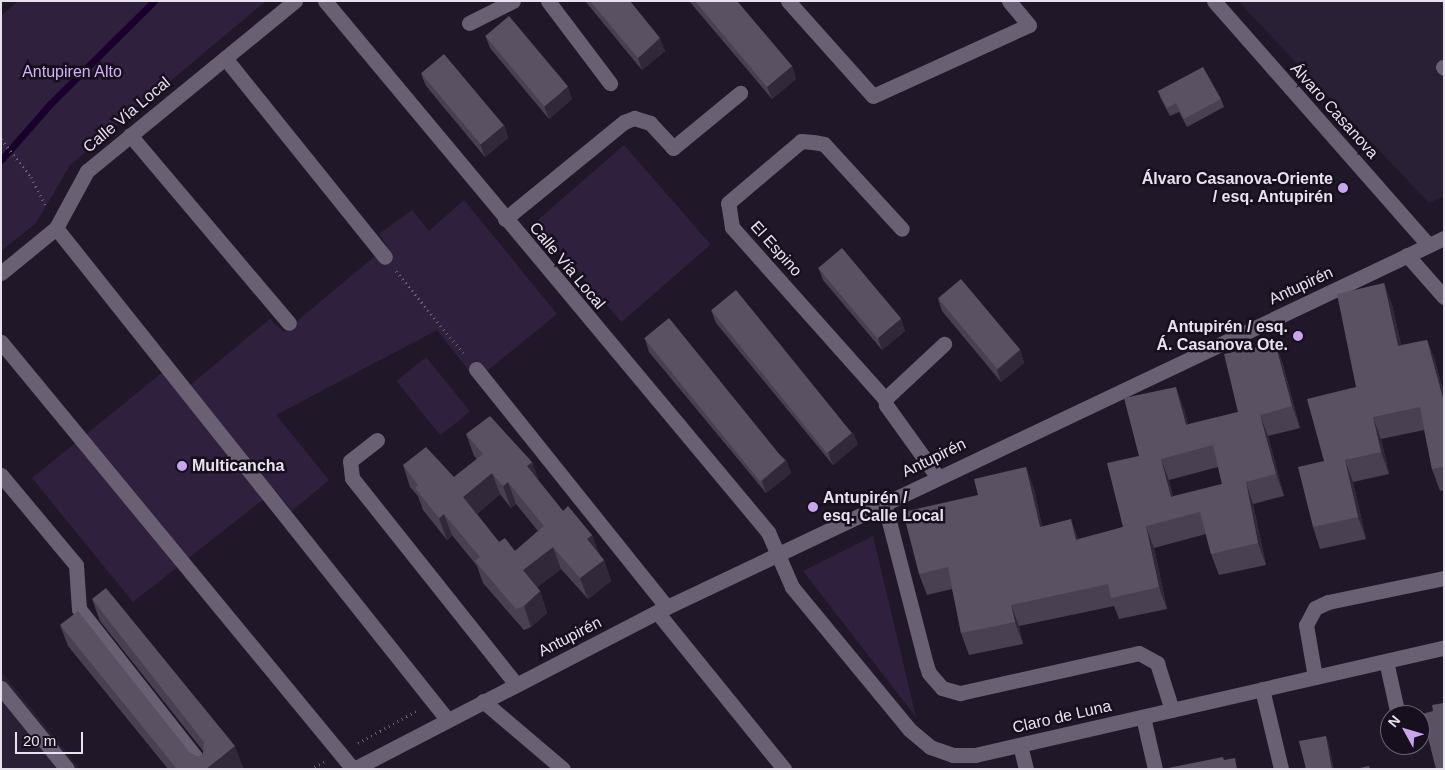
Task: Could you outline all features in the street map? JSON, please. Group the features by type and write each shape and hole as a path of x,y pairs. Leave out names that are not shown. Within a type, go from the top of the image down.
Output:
{"street":[{"name":"Calle Vía Local","path":"1,273 56,228 87,171 295,1"},
{"name":"Calle Vía Local","path":"325,1 768,532 779,554"},
{"path":"469,23 513,1"},
{"path":"548,1 610,83"},
{"path":"788,1 873,96 1029,25 1009,1"},
{"name":"Álvaro Casanova","path":"1214,1 1428,245"},
{"path":"225,58 384,257"},
{"path":"505,219 624,122 634,118 643,120 673,148 740,94"},
{"path":"130,135 289,323"},
{"name":"El Espino","path":"902,229 824,144 813,142 801,141 728,203 732,227 885,399 891,412 937,476"},
{"path":"56,228 446,718"},
{"name":"Antupirén","path":"354,769 446,718 662,609 937,476 1444,238"},
{"path":"1407,255 1444,297"},
{"path":"1,342 354,769"},
{"path":"885,399 944,344"},
{"path":"476,369 784,769"},
{"path":"376,440 350,461 352,478 516,684"},
{"path":"1,475 76,565 79,609 205,769"},
{"path":"884,502 929,674 942,688 960,693 1139,654 1156,664 1172,710"},
{"name":"Claro de Luna","path":"779,554 792,587 919,739 942,753 964,756 1020,745 1444,648"},
{"path":"1315,677 1306,625 1315,608 1328,602 1444,578"},
{"path":"1386,661 1396,705"},
{"path":"1,688 67,769"},
{"path":"1262,689 1281,769"},
{"path":"483,701 563,769"},
{"path":"1143,717 1154,769"},
{"path":"1020,745 1026,769"}],"path":[{"path":"2,140 31,177 56,228"},
{"path":"384,257 476,369"},
{"path":"310,769 434,701"}],"shaded area":[{"path":"1238,1 1444,1 1444,196 1429,203"},
{"path":"1,671 80,769 1,769"}],"green space":[{"name":"Antupiren Alto","path":"18,1 266,1 70,165 36,223 1,251 1,16"},
{"path":"624,145 711,245 622,322 535,222"},
{"path":"464,200 557,314 476,380 437,330 276,415 329,480 292,511 275,490 133,602 32,478 163,372 182,392 270,319 284,332 387,246 379,234 412,210 429,231"},
{"path":"426,357 470,411 441,435 396,381"},
{"path":"873,536 916,717 803,571"}],"building":[{"path":"590,1 630,1 660,38 638,58"},
{"path":"695,1 737,1 792,66 767,87"},
{"path":"509,16 568,86 544,106 485,36"},
{"path":"444,54 504,125 481,145 421,73"},
{"path":"1203,67 1221,99 1184,119 1176,103 1167,108 1158,91"},
{"path":"842,248 901,318 877,338 818,268"},
{"path":"961,279 1020,349 997,369 938,298"},
{"path":"1384,283 1398,346 1427,340 1444,399 1444,467 1432,469 1420,407 1373,417 1381,452 1345,460 1358,517 1313,527 1298,467 1324,461 1307,399 1356,387 1337,294"},
{"path":"736,290 852,433 827,453 711,310"},
{"path":"669,318 785,461 760,481 644,338"},
{"path":"1275,343 1292,406 1260,415 1276,474 1246,482 1258,543 1211,554 1200,512 1146,526 1159,587 1111,598 1108,584 1011,605 1015,622 961,633 948,567 919,574 903,512 978,495 974,479 1026,467 1040,527 1071,519 1076,540 1123,527 1107,463 1139,456 1124,398 1176,387 1186,425 1238,412 1224,354","holes":["1213,445 1222,484 1171,497 1161,459"]},
{"path":"490,416 532,462 527,466 563,511 568,506 592,535 587,539 604,560 580,578 553,547 523,570 540,591 524,606 516,609 475,561 480,557 444,514 439,518 415,488 418,485 403,465 426,447 454,477 483,454 466,434","holes":["492,473 503,486 508,482 544,526 515,551 505,538 499,542 463,497"]},
{"path":"106,588 235,746 206,769 177,769 60,625 78,611 190,753 198,757 203,754 204,742 92,599"},
{"path":"1444,703 1444,769 1436,769 1430,745 1430,712 1433,711 1432,705"},
{"path":"1326,736 1332,769 1306,769 1299,741"},
{"path":"1223,757 1224,760 1235,758 1237,769 1168,769 1168,768"},
{"path":"1369,766 1370,769 1355,769"}],"waterway":[{"path":"1,160 50,104 154,1"}],"place":[{"name":"Álvaro Casanova-Oriente / esq. Antupirén","path":"1343,188"},
{"name":"Antupirén / esq. Á. Casanova Ote.","path":"1298,336"},
{"name":"Multicancha","path":"182,466"},
{"name":"Antupirén / esq. Calle Local","path":"813,507"}]}
